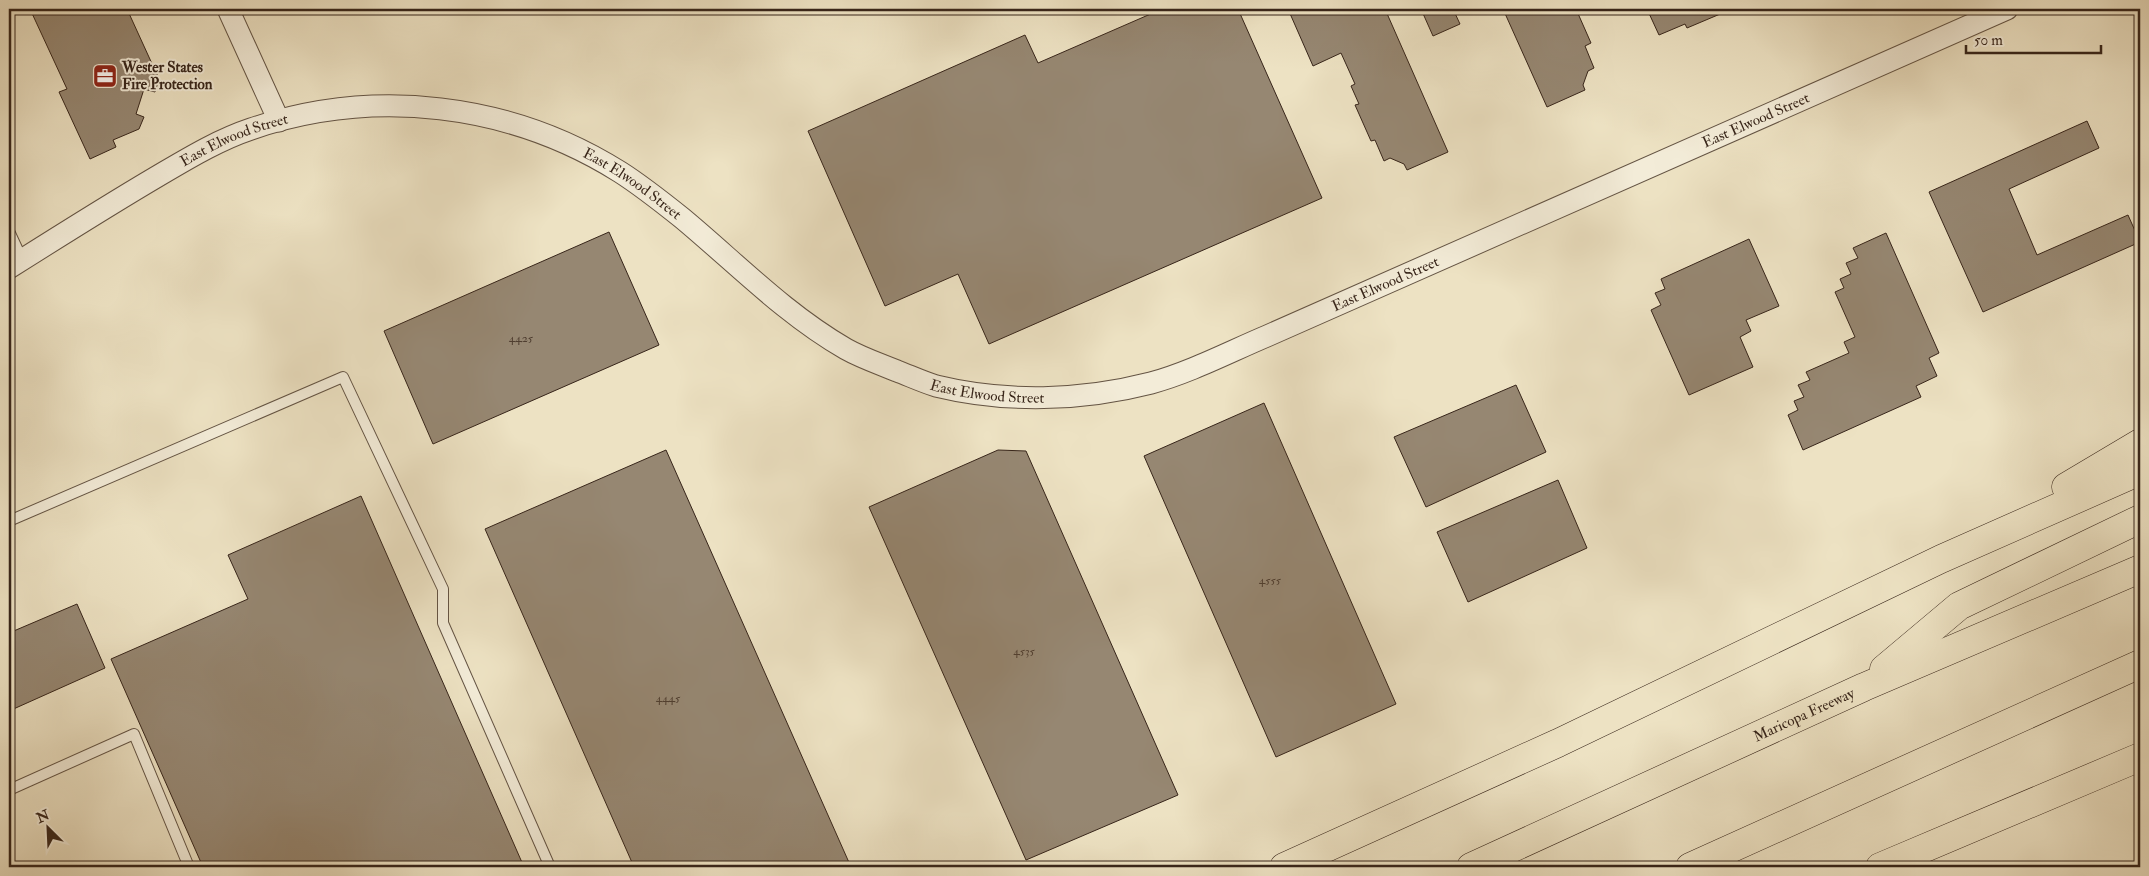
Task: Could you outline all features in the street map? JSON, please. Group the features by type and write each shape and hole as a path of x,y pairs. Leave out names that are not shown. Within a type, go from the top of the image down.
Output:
{"highway":[{"path":"1941,559 2140,443"},
{"path":"1284,867 1558,743 1941,559 2140,471"},
{"path":"1864,687 1959,606 2140,518"},
{"name":"Maricopa Freeway","path":"1471,867 1864,687 2140,569"},
{"path":"1690,867 2140,664"},
{"path":"1880,867 2140,756"}],"street":[{"path":"228,9 279,121"},
{"name":"East Elwood Street","path":"16,264 100,210 188,158 248,129 328,111 374,106 426,107 477,113 540,133 587,154 621,173 681,217 797,316 849,350 934,385 982,394 1030,398 1108,392 1153,382 1186,370 2007,9"}],"lane":[{"path":"9,231 16,264"},
{"path":"9,522 343,377 443,589 443,623 550,867"},
{"path":"9,790 134,734 189,867"}],"building":[{"path":"30,9 127,9 159,79 155,92 144,89 136,114 144,117 139,129 113,140 116,147 90,159 59,92 67,89"},
{"path":"1162,9 1238,9 1322,198 989,344 958,274 885,306 808,131 1025,35 1038,63"},
{"path":"1288,9 1385,9 1448,152 1407,170 1404,164 1390,158 1384,161 1375,140 1371,141 1355,105 1359,104 1351,86 1355,84 1341,53 1313,66"},
{"path":"1421,9 1453,9 1460,24 1433,36"},
{"path":"1503,9 1576,9 1591,43 1585,46 1594,68 1588,71 1583,85 1585,90 1547,107"},
{"path":"1647,9 1732,9 1687,28 1685,24 1659,35"},
{"path":"2087,121 2099,148 2009,189 2037,255 2128,215 2140,242 1983,312 1929,192"},
{"path":"609,232 659,345 433,444 384,331"},
{"path":"1886,233 1939,353 1929,358 1937,376 1916,386 1921,397 1803,450 1788,415 1798,410 1794,401 1804,397 1798,385 1810,380 1806,372 1849,353 1844,342 1855,337 1835,292 1844,288 1840,279 1851,274 1846,263 1858,258 1853,248"},
{"path":"1749,239 1779,306 1746,320 1751,331 1740,337 1753,367 1689,395 1651,310 1661,305 1655,293 1665,289 1661,279"},
{"path":"1516,385 1546,452 1426,507 1394,437"},
{"path":"1264,403 1396,704 1276,757 1144,456"},
{"path":"666,450 851,867 634,867 485,529"},
{"path":"998,450 1026,451 1178,795 1026,860 869,507"},
{"path":"1558,480 1587,548 1468,602 1437,532"},
{"path":"361,496 524,867 203,867 111,659 248,599 228,555"},
{"path":"77,604 105,668 9,711 9,633"}],"place":[{"name":"Wester States Fire Protection","path":"105,76"}]}
